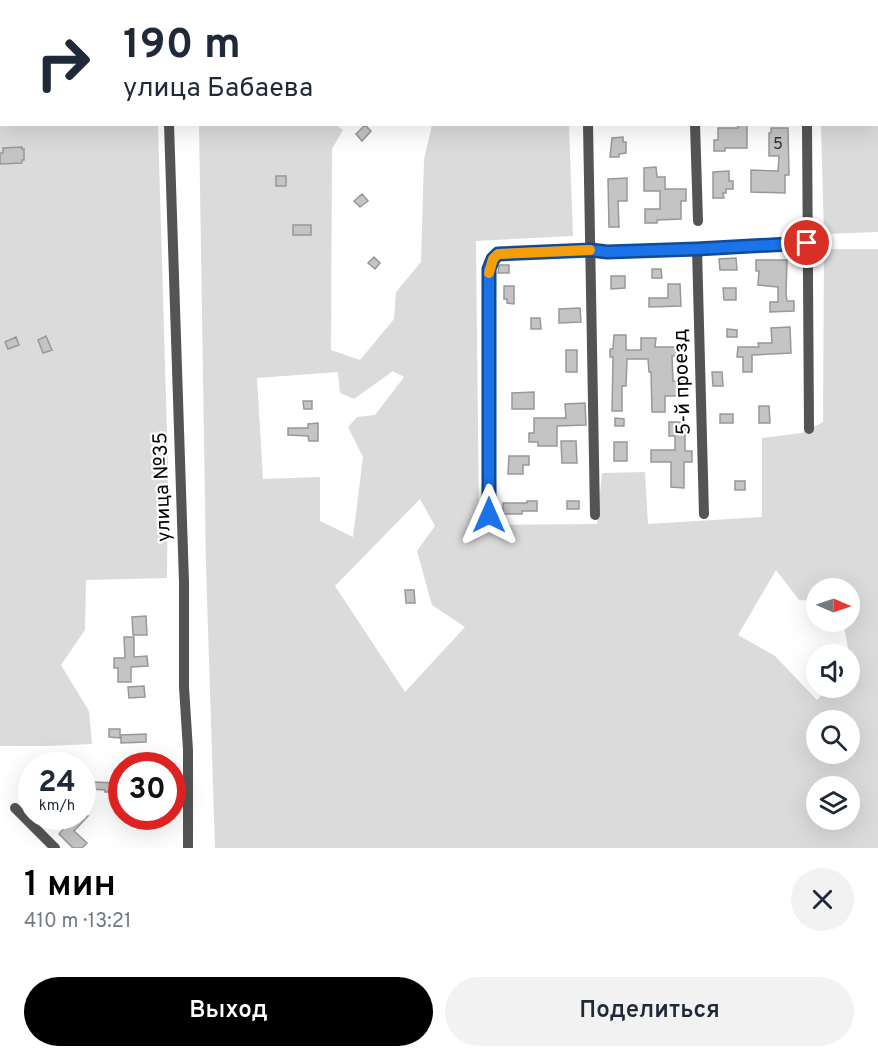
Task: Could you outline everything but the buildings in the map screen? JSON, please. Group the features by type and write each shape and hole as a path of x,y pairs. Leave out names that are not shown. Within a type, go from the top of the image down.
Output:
{"street":[{"name":"улица №35","path":"169,126 183,559 188,848"},
{"path":"588,126 595,514"},
{"path":"695,126 698,221"},
{"path":"807,126 810,429"},
{"path":"489,515 489,269 498,254 697,249 807,243"},
{"name":"5-й проезд","path":"697,249 704,514"},
{"path":"15,808 55,848"}],"shaded area":[{"path":"0,126 158,126 168,467 167,578 86,580 85,630 61,665 89,711 92,744 0,746"},
{"path":"199,126 338,126 343,130 332,149 331,350 360,360 394,319 396,292 421,262 424,159 432,126 569,126 573,236 476,241 479,525 597,524 602,473 645,472 648,524 762,517 762,438 802,433 823,422 824,249 878,249 878,848 215,848 206,566","holes":["393,371 404,377 375,415 357,417 348,427 363,457 353,537 320,521 320,477 263,479 257,378 338,372 340,393 354,399","420,499 435,526 417,551 432,605 465,627 405,692 335,586","776,570 799,600 806,600 806,578 860,578 860,632 845,632 847,644 860,644 860,698 819,698 817,700 806,698 806,688 775,656 738,635"]},
{"path":"821,126 878,126 878,232 824,234"}],"slow traffic":[{"path":"489,273 493,259 498,254 590,250"}],"route":[{"path":"489,515 489,269 498,254 697,249 807,243"}]}
